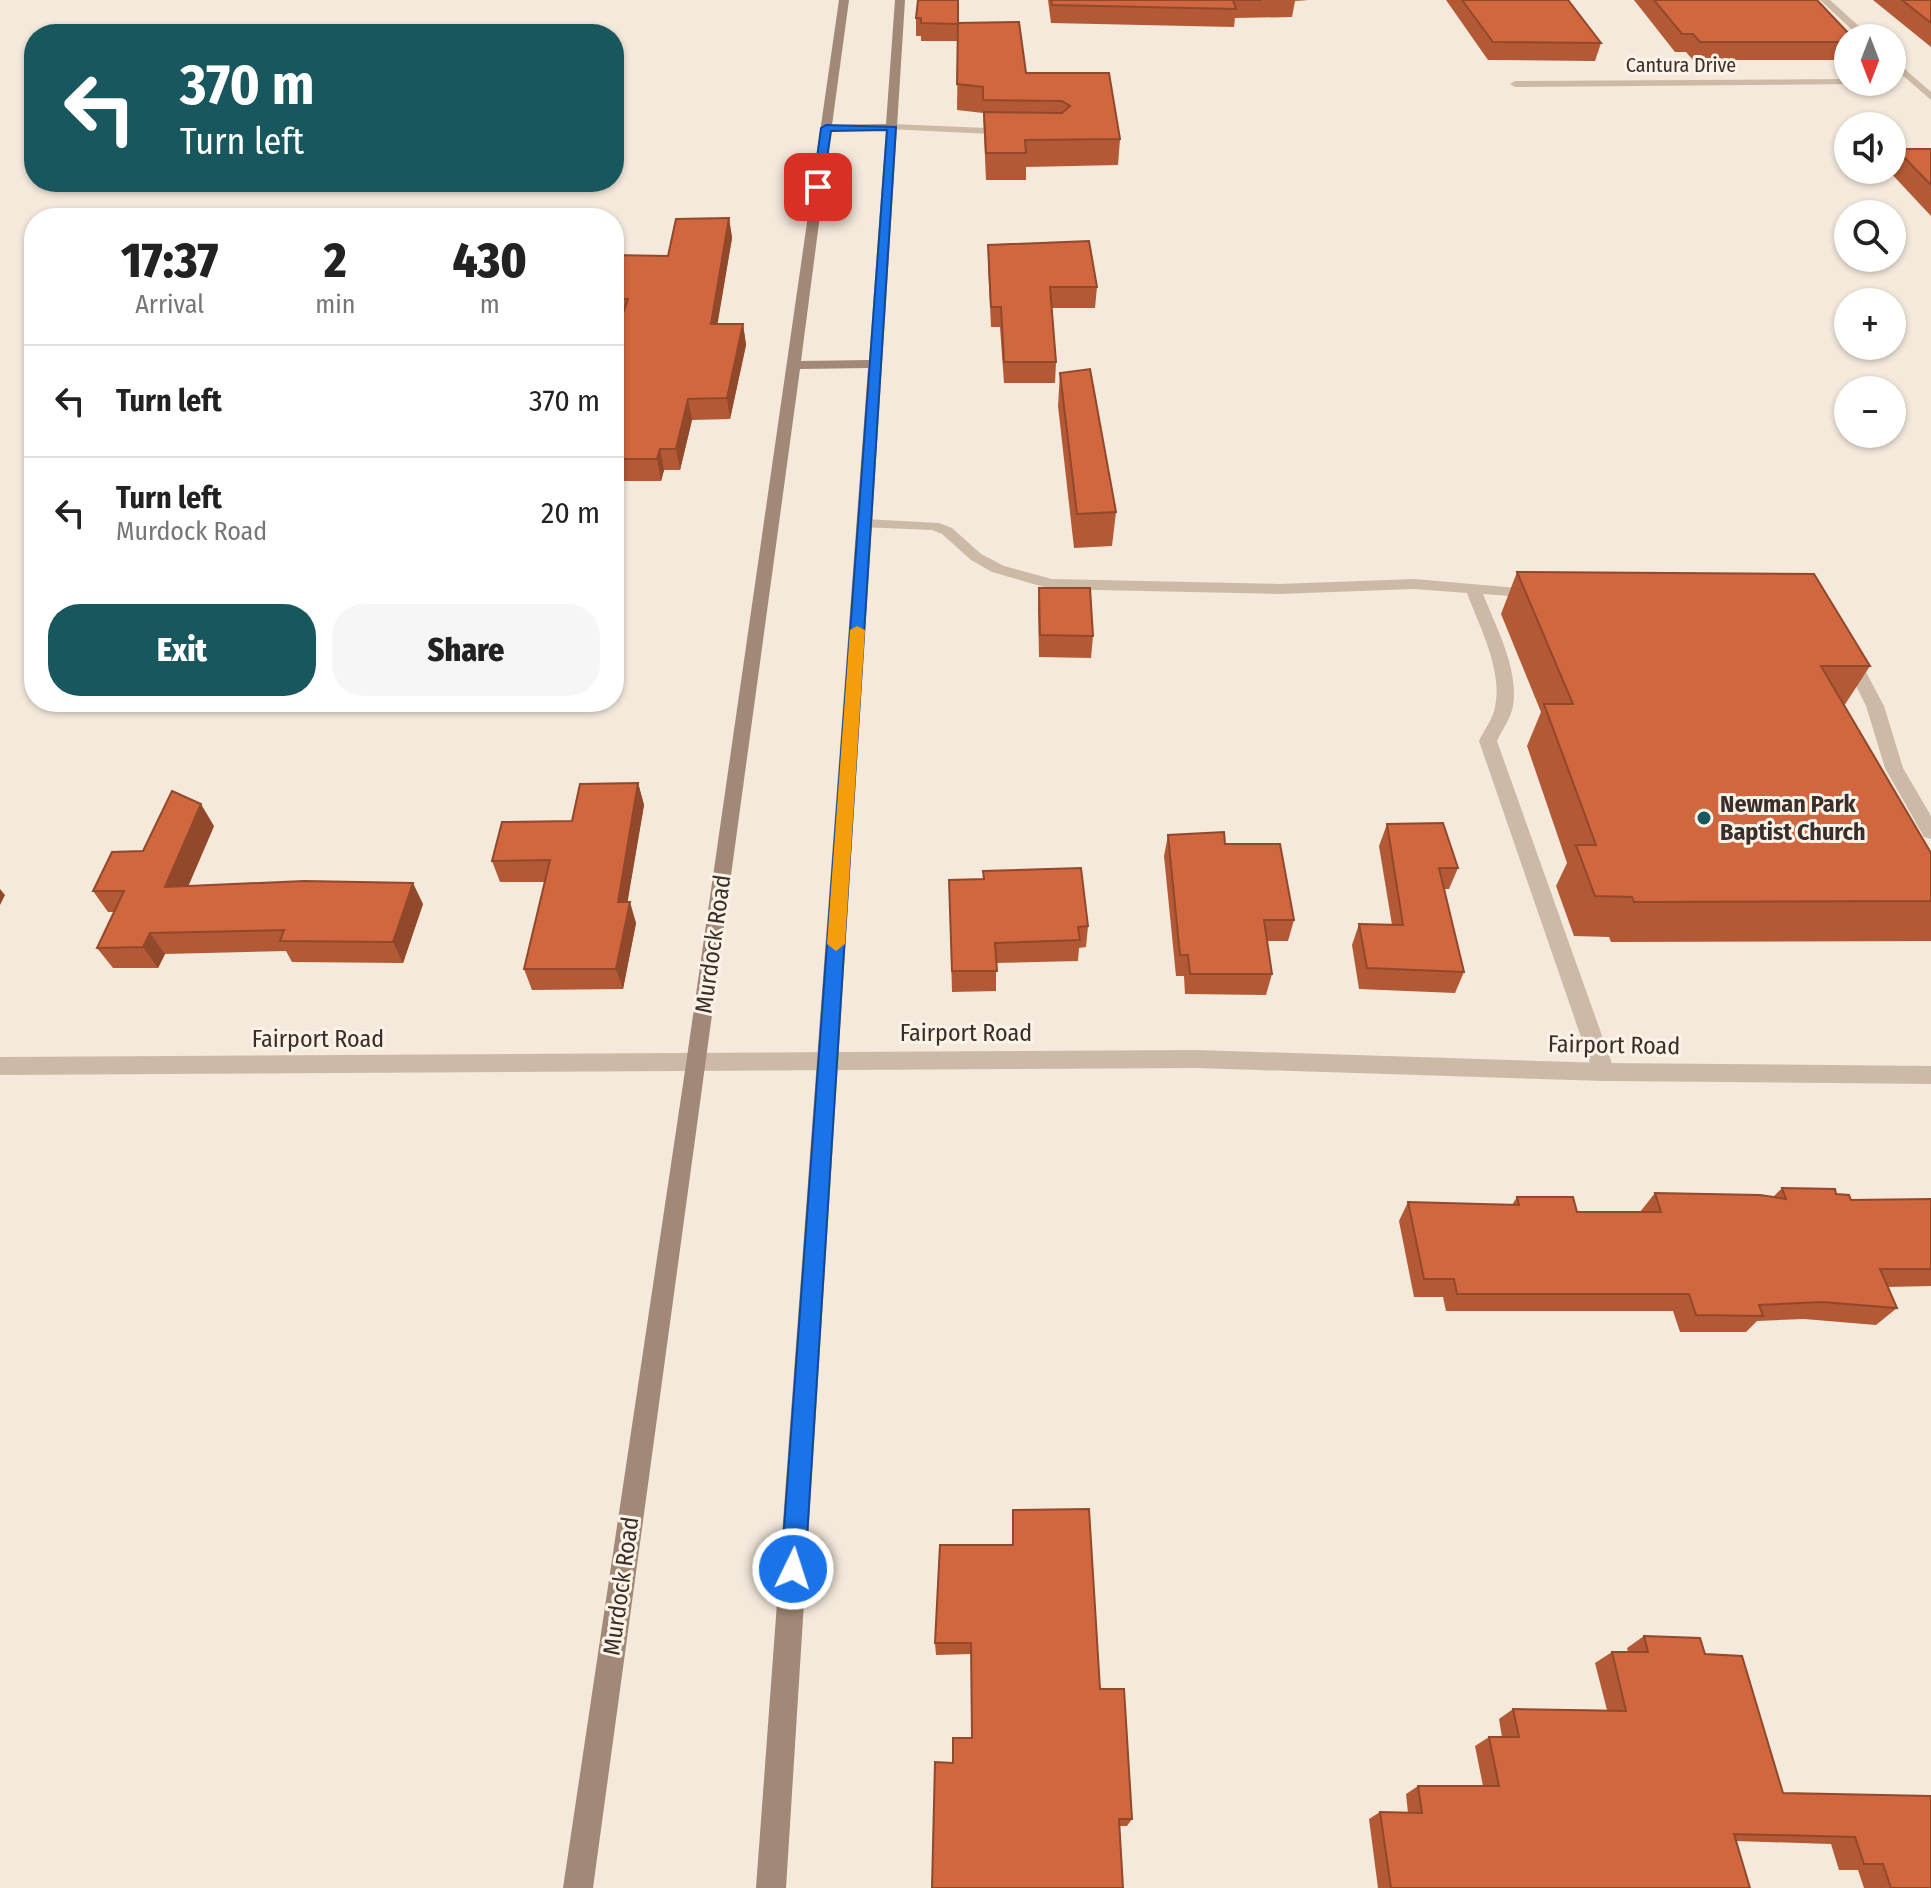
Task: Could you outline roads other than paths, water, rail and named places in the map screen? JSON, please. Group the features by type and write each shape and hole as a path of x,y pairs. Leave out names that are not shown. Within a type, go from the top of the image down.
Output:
{"main road":[{"name":"Murdock Road","path":"578,1888 697,1064 844,0"},
{"path":"771,1888 900,0"},
{"path":"826,128 892,127"},
{"path":"793,365 875,364"}],"street":[{"path":"1825,0 1852,24"},
{"path":"1906,74 1931,97"},
{"path":"1906,81 1914,81"},
{"name":"Cantura Drive","path":"1515,84 1834,82"},
{"path":"892,127 1029,132"},
{"path":"864,524 934,526 947,531 976,557 998,569 1051,584 1279,589 1414,584 1474,591 1551,593"},
{"path":"1474,591 1491,637 1503,690 1504,706 1488,741 1604,1072"},
{"path":"1839,638 1875,706 1894,768 1931,832"},
{"name":"Fairport Road","path":"0,1066 1197,1059 1604,1072 1931,1075"}],"place":[{"name":"Newman Park Baptist Church","path":"1704,818"}]}
